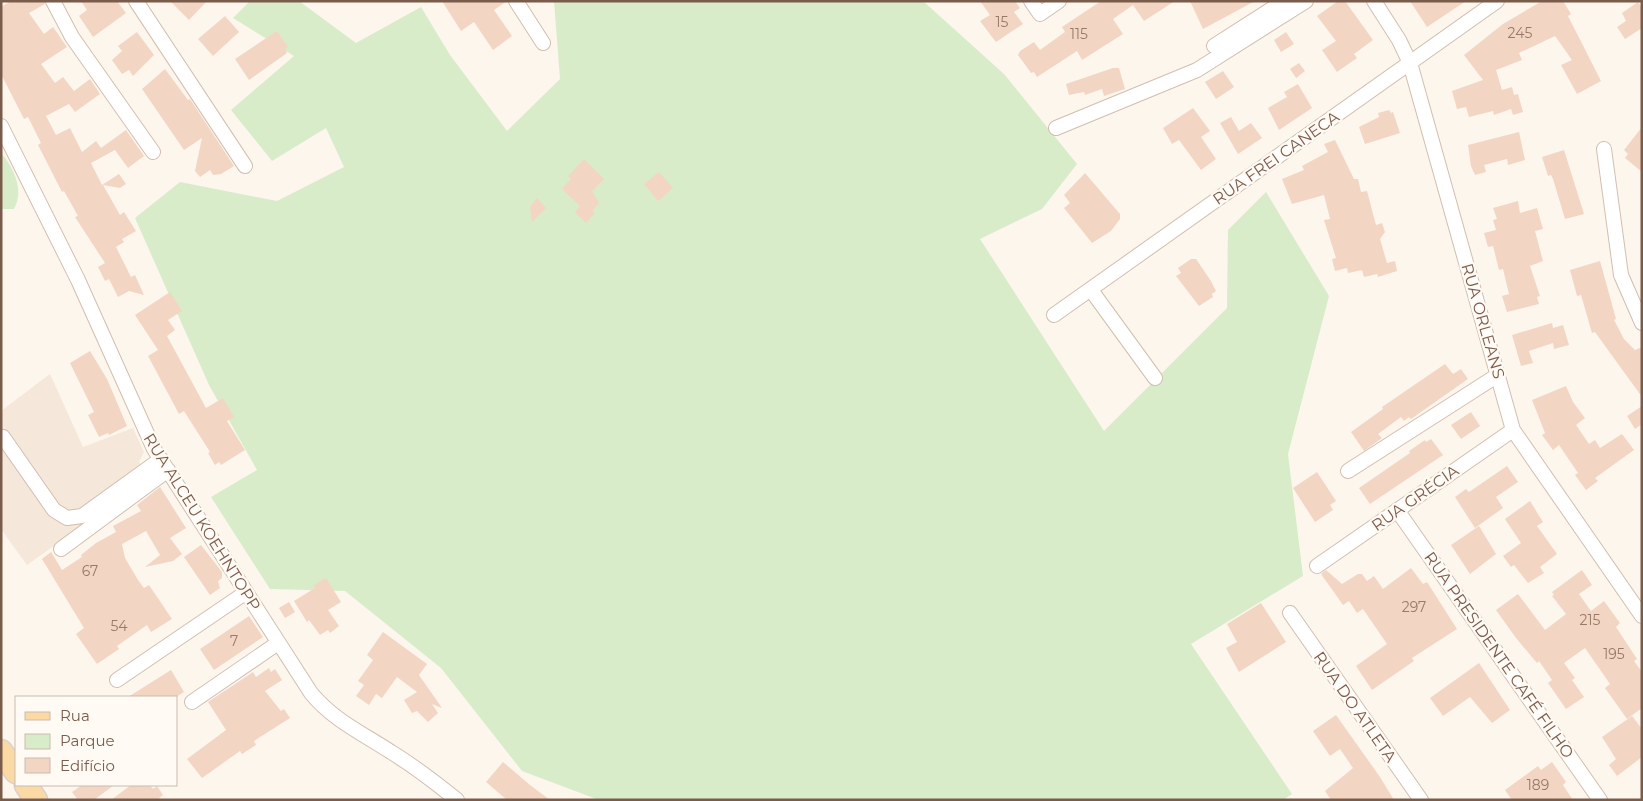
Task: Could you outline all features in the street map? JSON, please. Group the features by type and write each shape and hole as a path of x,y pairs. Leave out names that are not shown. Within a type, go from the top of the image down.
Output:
{"main road":[{"path":"1,751 15,771"},
{"path":"27,786 36,800"}],"street":[{"path":"53,1 72,37 153,152"},
{"path":"136,1 245,166"},
{"path":"516,1 543,42"},
{"path":"1031,1 1040,14 1058,1"},
{"path":"1214,46 1284,1"},
{"path":"1056,128 1196,70 1306,1"},
{"name":"RUA ORLEANS","path":"1374,1 1399,40 1410,63 1513,430 1642,616"},
{"name":"RUA FREI CANECA","path":"1054,315 1497,1"},
{"name":"RUA ALCEU KOEHNTOPP","path":"1,126 78,280 154,449 244,593 324,709 392,752 457,800"},
{"path":"1604,149 1621,275 1642,323"},
{"path":"1091,290 1154,378"},
{"path":"1348,471 1498,375"},
{"name":"RUA GRÉCIA","path":"1317,566 1513,430"},
{"path":"3,437 54,510 67,518 82,516 164,465"},
{"path":"61,549 164,465"},
{"name":"RUA PRESIDENTE CAFÉ FILHO","path":"1397,510 1600,800"},
{"path":"117,680 244,593"},
{"name":"RUA DO ATLETA","path":"1290,613 1421,800"},
{"path":"192,702 278,643"}],"shaded area":[{"path":"50,374 83,447 133,428 144,452 139,462 150,477 27,565 1,529 1,411"}],"green space":[{"path":"250,1 299,1 356,43 421,7 450,55 507,131 560,79 554,1 923,1 1004,74 1077,164 1042,209 980,239 1104,431 1227,308 1228,230 1266,192 1329,296 1288,454 1303,576 1191,644 1292,794 1283,800 599,800 522,771 441,668 345,591 270,589 211,497 257,470 209,385 135,218 180,182 277,201 344,167 326,128 272,161 231,110 294,56 233,18"},
{"path":"1,153 14,173 18,188 17,202 14,209 1,209"}],"building":[{"path":"11,1 44,1 45,4 29,13 44,34 53,27 67,47 41,64 55,83 63,77 74,91 90,79 100,94 75,112 69,104 46,116 56,135 70,128 82,152 96,141 101,148 126,130 144,156 128,168 115,150 91,163 102,185 119,174 126,184 120,188 103,185 120,215 124,212 136,231 122,239 124,242 116,247 131,277 135,275 144,295 129,291 118,297 109,279 105,281 98,267 105,263 75,217 78,216 64,191 62,192 38,145 41,143 28,117 24,119 1,74 1,7"},
{"path":"81,1 117,1 126,13 93,37 79,16 87,10"},
{"path":"170,1 207,1 189,20"},
{"path":"442,1 507,1 494,10 512,36 493,50 474,22 461,31"},
{"path":"980,1 1015,1 1020,8 1014,12 1023,24 996,42 980,21 990,15"},
{"path":"1101,1 1175,1 1144,21 1133,5 1113,19 1123,34 1082,60 1077,51 1037,77 1034,72 1031,73 1018,55 1020,51 1034,42 1040,50 1065,32 1062,27"},
{"path":"1190,1 1255,1 1203,29"},
{"path":"1338,1 1345,1 1373,40 1354,54 1357,58 1337,72 1322,50 1336,41 1317,16"},
{"path":"1410,1 1466,1 1427,27"},
{"path":"1542,1 1563,1 1571,14 1568,16 1601,81 1577,94 1561,65 1572,60 1555,36 1519,53 1522,60 1496,70 1502,90 1512,87 1514,95 1518,94 1523,112 1513,115 1511,109 1494,115 1493,111 1469,117 1466,107 1457,109 1452,91 1483,80 1464,55 1503,24"},
{"path":"1638,2 1642,8 1642,28 1625,39 1617,27 1626,21 1622,13"},
{"path":"225,16 239,32 213,56 198,39"},
{"path":"277,31 288,47 285,49 287,53 249,80 235,59"},
{"path":"137,32 154,55 133,76 129,70 122,74 112,60 122,51 118,46"},
{"path":"1286,32 1294,44 1281,52 1274,40"},
{"path":"1299,63 1305,71 1296,78 1290,69"},
{"path":"1113,68 1119,68 1125,89 1104,96 1102,89 1085,95 1084,92 1069,95 1066,84"},
{"path":"165,69 188,100 190,99 234,166 221,174 213,175 210,170 200,177 195,171 202,138 184,150 142,89"},
{"path":"1223,71 1234,87 1216,99 1205,82"},
{"path":"1298,84 1312,108 1279,130 1268,108 1287,97 1284,92"},
{"path":"1193,108 1210,131 1201,137 1216,159 1201,170 1179,140 1172,144 1163,128"},
{"path":"1389,110 1391,113 1393,112 1400,133 1365,144 1359,127 1379,117 1378,113"},
{"path":"1231,117 1239,131 1251,123 1262,138 1238,154 1220,123"},
{"path":"1642,127 1642,172 1625,158 1628,154 1624,150"},
{"path":"1519,132 1525,160 1508,165 1507,159 1484,165 1486,172 1475,175 1471,166 1468,145"},
{"path":"1335,140 1354,179 1358,179 1361,192 1367,191 1376,225 1382,223 1385,232 1380,239 1387,263 1395,261 1397,271 1378,277 1377,274 1364,277 1362,270 1348,273 1347,268 1335,271 1332,259 1336,258 1324,220 1330,219 1324,195 1292,204 1282,179 1304,170 1302,166 1328,152 1324,144"},
{"path":"1564,150 1584,214 1565,219 1553,179 1551,175 1548,176 1542,157"},
{"path":"584,159 604,179 592,191 599,203 593,210 594,214 586,223 575,212 580,206 562,189 571,179 568,176"},
{"path":"659,172 673,188 658,201 644,184"},
{"path":"1085,173 1120,214 1120,219 1111,231 1092,243 1064,208 1070,203 1064,195"},
{"path":"537,198 546,208 532,222 530,207"},
{"path":"1518,201 1520,213 1537,208 1543,229 1535,231 1543,261 1530,266 1540,296 1537,297 1539,304 1507,312 1502,296 1509,294 1503,269 1499,270 1493,246 1488,247 1484,233 1496,230 1493,220 1497,219 1493,208"},
{"path":"1191,259 1196,259 1216,291 1212,294 1213,297 1199,306 1176,276 1181,273 1178,268"},
{"path":"1600,261 1616,319 1614,320 1624,339 1635,350 1642,347 1642,397 1595,332 1592,333 1581,295 1577,296 1570,270"},
{"path":"170,292 182,311 168,320 175,330 167,336 206,408 223,398 234,417 227,421 245,450 221,465 219,462 215,465 208,453 210,452 184,411 179,414 148,356 158,350 135,315"},
{"path":"1552,323 1553,328 1563,325 1569,345 1554,349 1553,343 1529,351 1533,363 1521,366 1512,335"},
{"path":"90,351 107,379 127,426 109,435 108,433 99,437 88,415 94,412 70,363"},
{"path":"1445,364 1453,374 1461,369 1468,379 1411,419 1409,417 1404,421 1401,417 1378,434 1382,438 1364,451 1351,432 1383,409 1382,407"},
{"path":"1566,386 1573,402 1585,418 1576,425 1589,444 1595,440 1600,448 1622,434 1634,450 1595,478 1598,481 1586,490 1575,475 1578,473 1559,445 1553,450 1542,435 1545,433 1532,400"},
{"path":"1642,406 1642,424 1635,429 1627,416"},
{"path":"1471,412 1480,426 1461,439 1451,425"},
{"path":"1431,439 1443,455 1370,504 1359,488 1410,453 1409,451 1425,440 1426,442"},
{"path":"1507,466 1518,482 1496,497 1503,508 1475,528 1455,497 1466,489 1469,492"},
{"path":"1317,472 1336,501 1330,505 1333,510 1315,522 1293,488"},
{"path":"160,487 186,528 170,538 182,554 173,561 145,567 160,555 146,531 122,544 125,558 138,580 144,588 149,585 172,619 151,632 147,625 117,646 119,649 97,664 76,634 84,628 42,559 51,552 62,570 82,557 81,555 96,543 116,532 113,526 141,511 137,505"},
{"path":"1530,501 1543,522 1537,526 1557,554 1540,567 1544,573 1528,583 1514,565 1511,567 1503,556 1521,543 1505,519"},
{"path":"1479,526 1496,554 1470,574 1451,545"},
{"path":"201,545 222,572 222,578 218,581 220,588 210,595 184,557"},
{"path":"1411,568 1423,584 1427,582 1457,629 1412,658 1414,661 1372,690 1356,666 1387,644 1363,609 1357,613 1349,601 1343,605 1321,574 1326,570 1342,584 1358,574 1362,574 1367,581 1374,576 1383,589"},
{"path":"1582,570 1592,585 1579,594 1591,611 1604,601 1620,623 1616,627 1637,659 1634,661 1642,672 1642,708 1627,719 1605,688 1610,684 1585,648 1564,663 1575,678 1572,680 1584,697 1566,709 1548,683 1552,680 1539,661 1537,663 1496,610 1518,594 1545,630 1566,614 1552,596 1554,595 1552,592"},
{"path":"326,578 341,602 328,610 339,626 330,633 328,630 320,635 309,620 307,622 294,601 315,588 314,585"},
{"path":"289,602 295,612 285,618 279,608"},
{"path":"1261,603 1286,642 1239,672 1226,648 1237,642 1227,624"},
{"path":"249,616 263,637 214,670 200,649"},
{"path":"383,632 427,664 419,675 442,708 432,704 438,713 428,722 417,711 412,713 404,700 417,692 397,677 382,698 376,694 369,705 356,696 364,685 358,681 373,660 367,655"},
{"path":"1479,663 1510,710 1492,723 1470,697 1443,716 1430,698"},
{"path":"269,668 271,672 275,669 282,680 265,691 281,711 284,709 290,718 254,741 256,745 242,754 240,751 202,778 187,759 226,730 208,702 253,672 256,677"},
{"path":"171,670 184,692 178,696 130,696"},
{"path":"1336,715 1394,800 1331,800 1325,791 1353,768 1340,749 1330,756 1313,731"},
{"path":"1632,716 1642,729 1642,757 1617,776 1609,765 1616,759 1602,737"},
{"path":"503,762 550,800 507,800 486,782"},
{"path":"1552,762 1566,782 1563,785 1573,800 1512,800 1505,790 1538,766 1541,770"},
{"path":"81,786 113,786 94,800 78,800 72,792"},
{"path":"130,786 151,786 153,789 157,786 163,795 159,798 161,800 111,800"}]}
